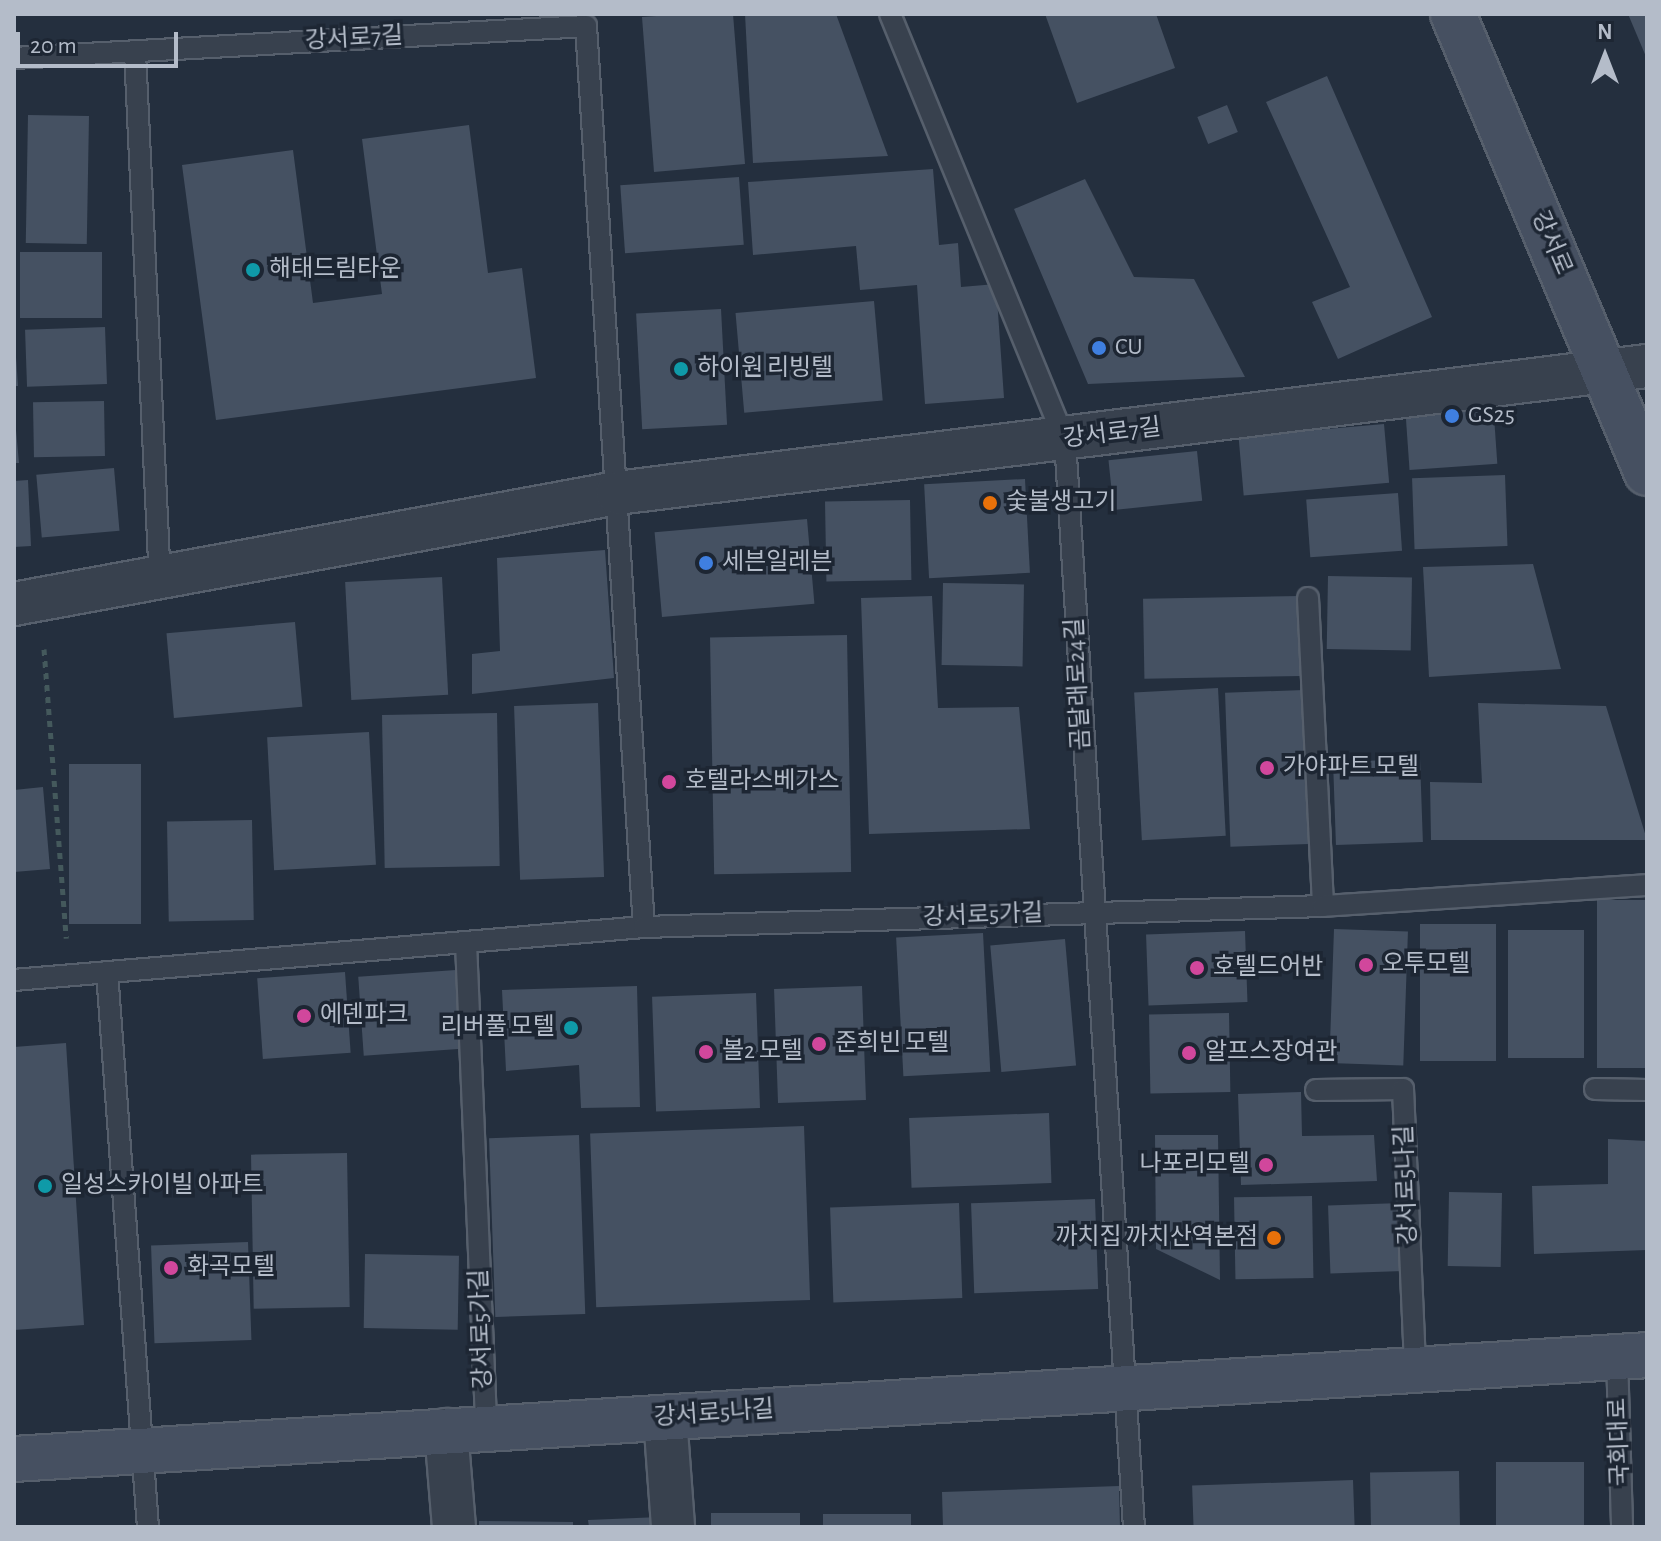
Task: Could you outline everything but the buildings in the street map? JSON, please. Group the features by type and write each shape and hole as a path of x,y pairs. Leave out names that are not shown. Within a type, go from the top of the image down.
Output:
{"street":[{"name":"강서로","path":"1453,14 1626,369 1647,473"},
{"name":"강서로7길","path":"27,602 160,582 617,493 1626,369"},
{"name":"강서로5나길","path":"14,1459 1632,1356"},
{"path":"665,1417 673,1527"},
{"path":"454,1527 466,1429"}],"lane":[{"name":"곰달래로24길","path":"890,14 1065,440 1092,913 1134,1527"},
{"name":"강서로7길","path":"14,58 586,26 617,493"},
{"path":"135,52 160,582"},
{"path":"617,493 644,927"},
{"path":"1308,598 1323,906"},
{"name":"강서로5가길","path":"14,980 644,927 1323,906 1647,885"},
{"name":"강서로5가길","path":"466,943 466,1429"},
{"path":"107,972 148,1527"},
{"name":"강서로5나길","path":"1316,1090 1403,1089 1415,1369"},
{"path":"1595,1089 1647,1090"},
{"name":"국회대로","path":"1622,1527 1632,1356"}],"path":[{"path":"27,602 69,975"}],"place":[{"name":"해태드림타운","path":"253,270"},
{"name":"CU","path":"1099,348"},
{"name":"하이원 리빙텔","path":"681,369"},
{"name":"GS25","path":"1452,416"},
{"name":"숯불생고기","path":"990,503"},
{"name":"세븐일레븐","path":"706,563"},
{"name":"가야파트 모텔","path":"1267,768"},
{"name":"호텔라스베가스","path":"669,782"},
{"name":"오투모텔","path":"1366,965"},
{"name":"호텔드어반","path":"1197,968"},
{"name":"에덴파크","path":"304,1016"},
{"name":"리버풀 모텔","path":"571,1028"},
{"name":"준희빈 모텔","path":"819,1044"},
{"name":"볼2 모텔","path":"706,1052"},
{"name":"알프스장여관","path":"1189,1053"},
{"name":"나포리모텔","path":"1266,1165"},
{"name":"일성스카이빌 아파트","path":"45,1186"},
{"name":"까치집 까치산역본점","path":"1274,1238"},
{"name":"화곡모텔","path":"171,1268"}]}
